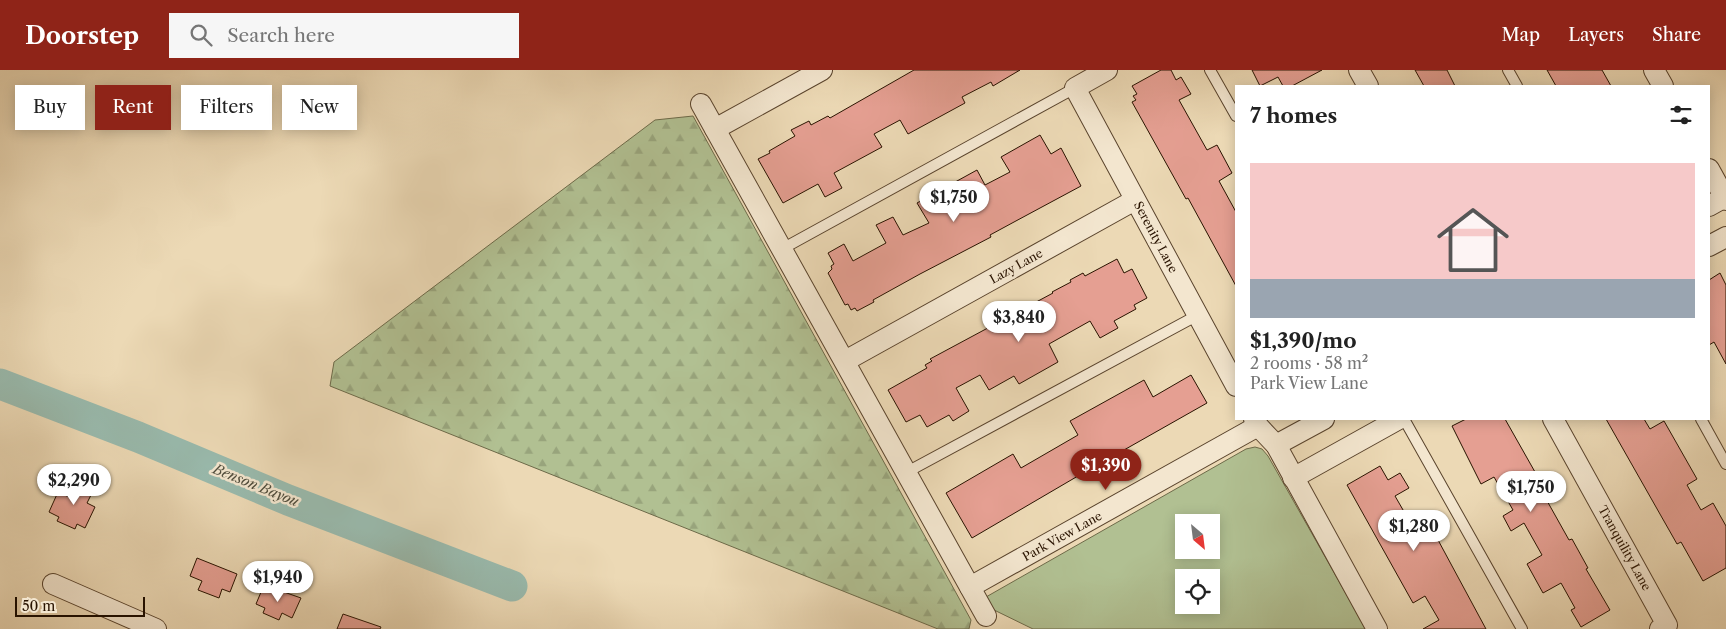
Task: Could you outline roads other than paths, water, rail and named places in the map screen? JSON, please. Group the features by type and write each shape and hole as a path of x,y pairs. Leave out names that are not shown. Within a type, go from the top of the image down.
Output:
{"street":[{"path":"715,129 822,70"},
{"path":"1075,88 1107,70"},
{"path":"1359,70 1367,85"},
{"path":"1654,70 1662,85"},
{"name":"Serenity Lane","path":"1075,88 1235,384"},
{"path":"701,104 986,616"},
{"path":"1710,172 1720,201"},
{"name":"Lazy Lane","path":"845,361 1135,200"},
{"path":"1710,245 1726,237"},
{"path":"1276,444 1322,420"},
{"path":"1293,478 1397,420"},
{"name":"Tranquility Lane","path":"1554,420 1664,627"},
{"path":"1256,422 1276,444 1377,629"},
{"name":"Park View Lane","path":"970,587 1256,422"},
{"path":"53,584 156,629"}],"lane":[{"path":"1210,70 1235,114"},
{"path":"1508,70 1516,85"},
{"path":"782,249 1075,88"},
{"path":"907,472 1198,315"},
{"path":"1405,420 1522,629"},
{"path":"1702,420 1726,464"}],"waterway":[{"name":"Benson Bayou","path":"0,384 138,437 288,500 512,586"}]}
